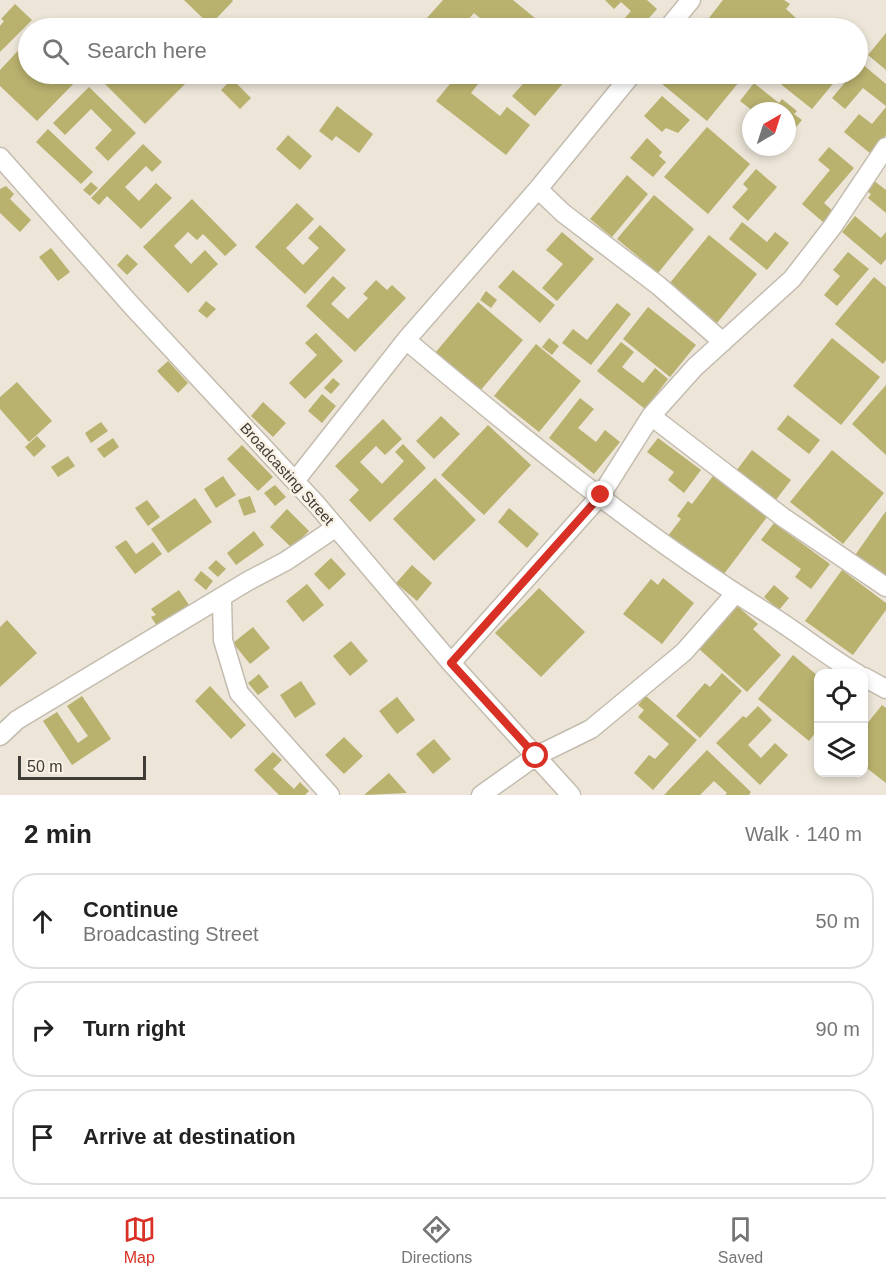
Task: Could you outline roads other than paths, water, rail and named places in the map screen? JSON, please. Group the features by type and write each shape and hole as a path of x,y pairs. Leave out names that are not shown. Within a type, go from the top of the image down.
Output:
{"street":[{"path":"676,18 691,0"},
{"path":"296,481 406,340 538,189 624,84"},
{"path":"451,663 601,495 651,416 695,367 792,279 833,226 886,147"},
{"name":"Broadcasting Street","path":"0,156 132,306 296,481 451,663 571,795"},
{"path":"538,189 564,213 659,286 723,342"},
{"path":"406,340 601,495 734,595 772,616 850,669"},
{"path":"651,416 784,518 886,587"},
{"path":"0,736 17,720 248,581 286,561 336,528"},
{"path":"481,795 536,756 591,729 684,652 734,595"},
{"path":"222,598 223,640 239,693 330,795"},
{"path":"868,679 886,689"}]}
